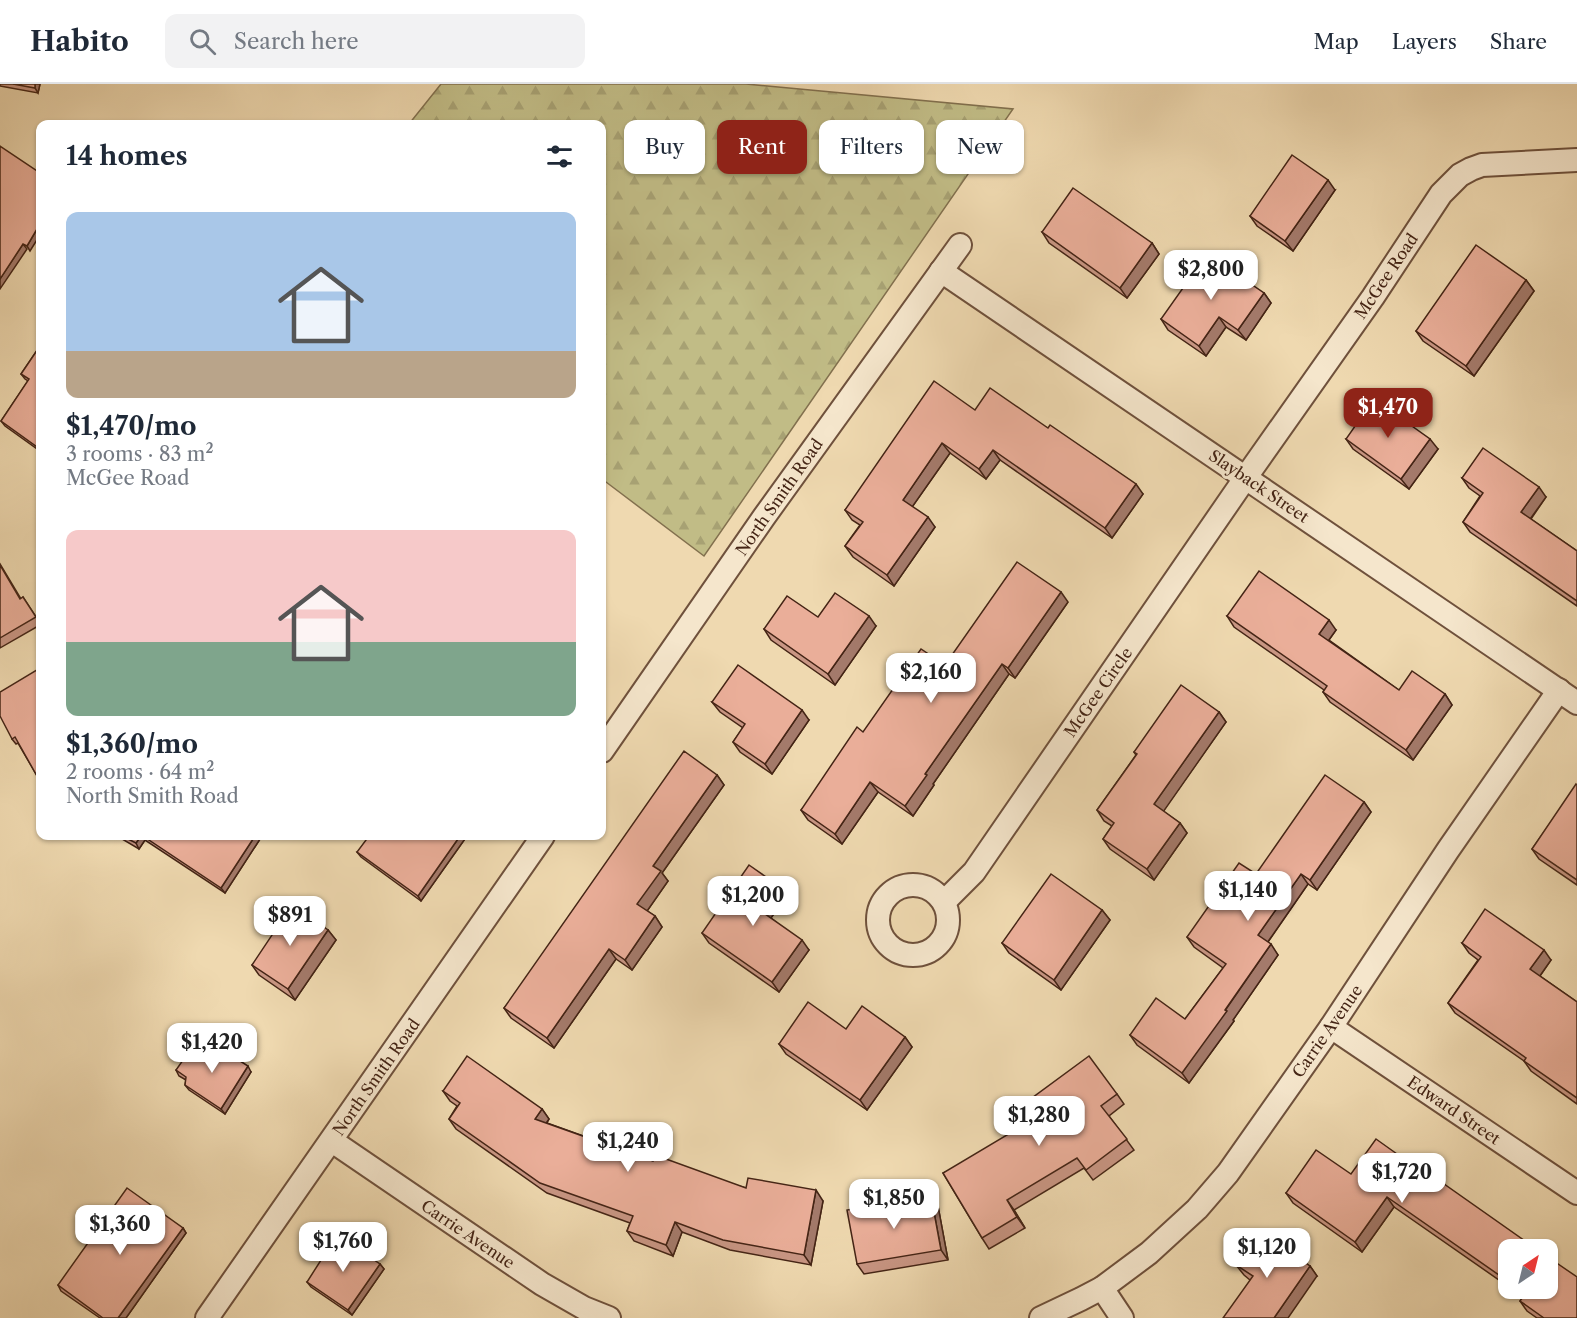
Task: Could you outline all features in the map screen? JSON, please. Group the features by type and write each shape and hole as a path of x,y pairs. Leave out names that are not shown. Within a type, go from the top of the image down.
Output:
{"street":[{"name":"McGee Road","path":"1246,477 1373,297 1441,194 1460,175 1482,165 1577,160"},
{"name":"North Smith Road","path":"606,745 764,517 960,245"},
{"name":"Slayback Street","path":"941,271 1568,696"},
{"name":"McGee Circle","path":"944,902 974,872 1246,477"},
{"name":"Carrie Avenue","path":"1041,1318 1102,1288 1149,1254 1197,1209 1228,1173 1331,1028 1448,850 1568,696"},
{"name":"North Smith Road","path":"207,1318 540,840"},
{"name":"Edward Street","path":"1331,1028 1577,1193"},
{"name":"Carrie Avenue","path":"332,1141 542,1284 584,1308 609,1318"},
{"path":"1102,1288 1122,1318"}],"green space":[{"path":"441,84 746,84 1013,109 1005,120 936,120 936,174 968,174 704,556 606,482 606,120 412,120"}],"building":[{"path":"13,84 35,84 35,88"},
{"path":"0,146 36,170 36,231 27,246 23,244 0,279"},
{"path":"1292,155 1328,180 1285,241 1250,216"},
{"path":"1073,188 1152,243 1120,288 1042,232"},
{"path":"1476,245 1526,280 1466,366 1416,331"},
{"path":"1207,254 1264,293 1238,330 1219,317 1199,346 1161,319"},
{"path":"36,352 36,446 1,421 29,379 21,374"},
{"path":"934,381 975,410 990,388 1048,428 1050,425 1136,484 1105,528 993,450 979,469 942,443 903,500 928,517 887,575 845,546 863,522 845,510"},
{"path":"1374,399 1430,439 1401,479 1346,439"},
{"path":"1483,448 1539,487 1521,512 1577,551 1577,601 1463,522 1483,493 1462,478"},
{"path":"1017,562 1061,592 1008,668 1002,664 905,806 870,782 835,834 801,810 857,727 863,732 921,649 945,665"},
{"path":"0,565 20,599 23,597 36,617 0,638"},
{"path":"1259,571 1329,620 1319,634 1399,690 1412,671 1445,694 1406,750 1323,692 1327,686 1227,616"},
{"path":"835,593 869,616 828,674 764,629 787,596 818,617"},
{"path":"738,665 802,710 765,764 733,742 745,724 712,702"},
{"path":"36,670 36,774 15,737 12,739 0,716 0,692"},
{"path":"1181,685 1219,712 1154,804 1180,823 1147,869 1103,839 1114,823 1097,810 1137,754 1134,752"},
{"path":"684,751 717,775 653,866 661,871 637,904 655,916 625,960 609,949 547,1038 504,1008"},
{"path":"1325,775 1364,802 1310,880 1301,874 1258,935 1271,944 1225,1010 1227,1011 1182,1073 1130,1035 1156,998 1185,1019 1226,964 1187,937 1239,863 1256,874"},
{"path":"1577,785 1577,880 1532,849"},
{"path":"149,840 252,840 221,888"},
{"path":"366,840 457,840 418,896 357,852"},
{"path":"749,865 779,886 761,911 802,940 772,982 702,933"},
{"path":"1051,874 1102,910 1054,980 1002,943"},
{"path":"292,905 328,930 288,989 252,965"},
{"path":"1485,909 1544,950 1530,969 1577,1002 1577,1098 1524,1061 1526,1058 1448,1003 1481,957 1462,943"},
{"path":"808,1002 846,1029 862,1006 905,1037 860,1100 779,1044"},
{"path":"212,1043 248,1066 221,1109 185,1085 186,1077 176,1070 190,1050 201,1058"},
{"path":"467,1056 542,1109 535,1119 653,1161 655,1155 746,1188 748,1178 816,1190 804,1255 723,1240 675,1222 666,1245 627,1231 633,1216 540,1183 449,1119 460,1103 443,1091"},
{"path":"1089,1056 1117,1094 1101,1106 1127,1139 1086,1170 1077,1158 1007,1200 1017,1217 982,1238 943,1173 1044,1113 1032,1098"},
{"path":"1376,1139 1522,1239 1498,1239 1498,1274 1387,1197 1355,1242 1286,1193 1316,1150 1351,1174"},
{"path":"127,1188 183,1228 118,1318 103,1318 58,1285"},
{"path":"931,1196 941,1250 857,1264 847,1210"},
{"path":"1260,1231 1310,1266 1274,1318 1223,1318 1253,1276 1236,1265"},
{"path":"337,1235 380,1264 348,1310 307,1282"},
{"path":"1558,1264 1577,1277 1577,1318 1544,1318 1520,1301 1521,1299 1558,1299"}]}
